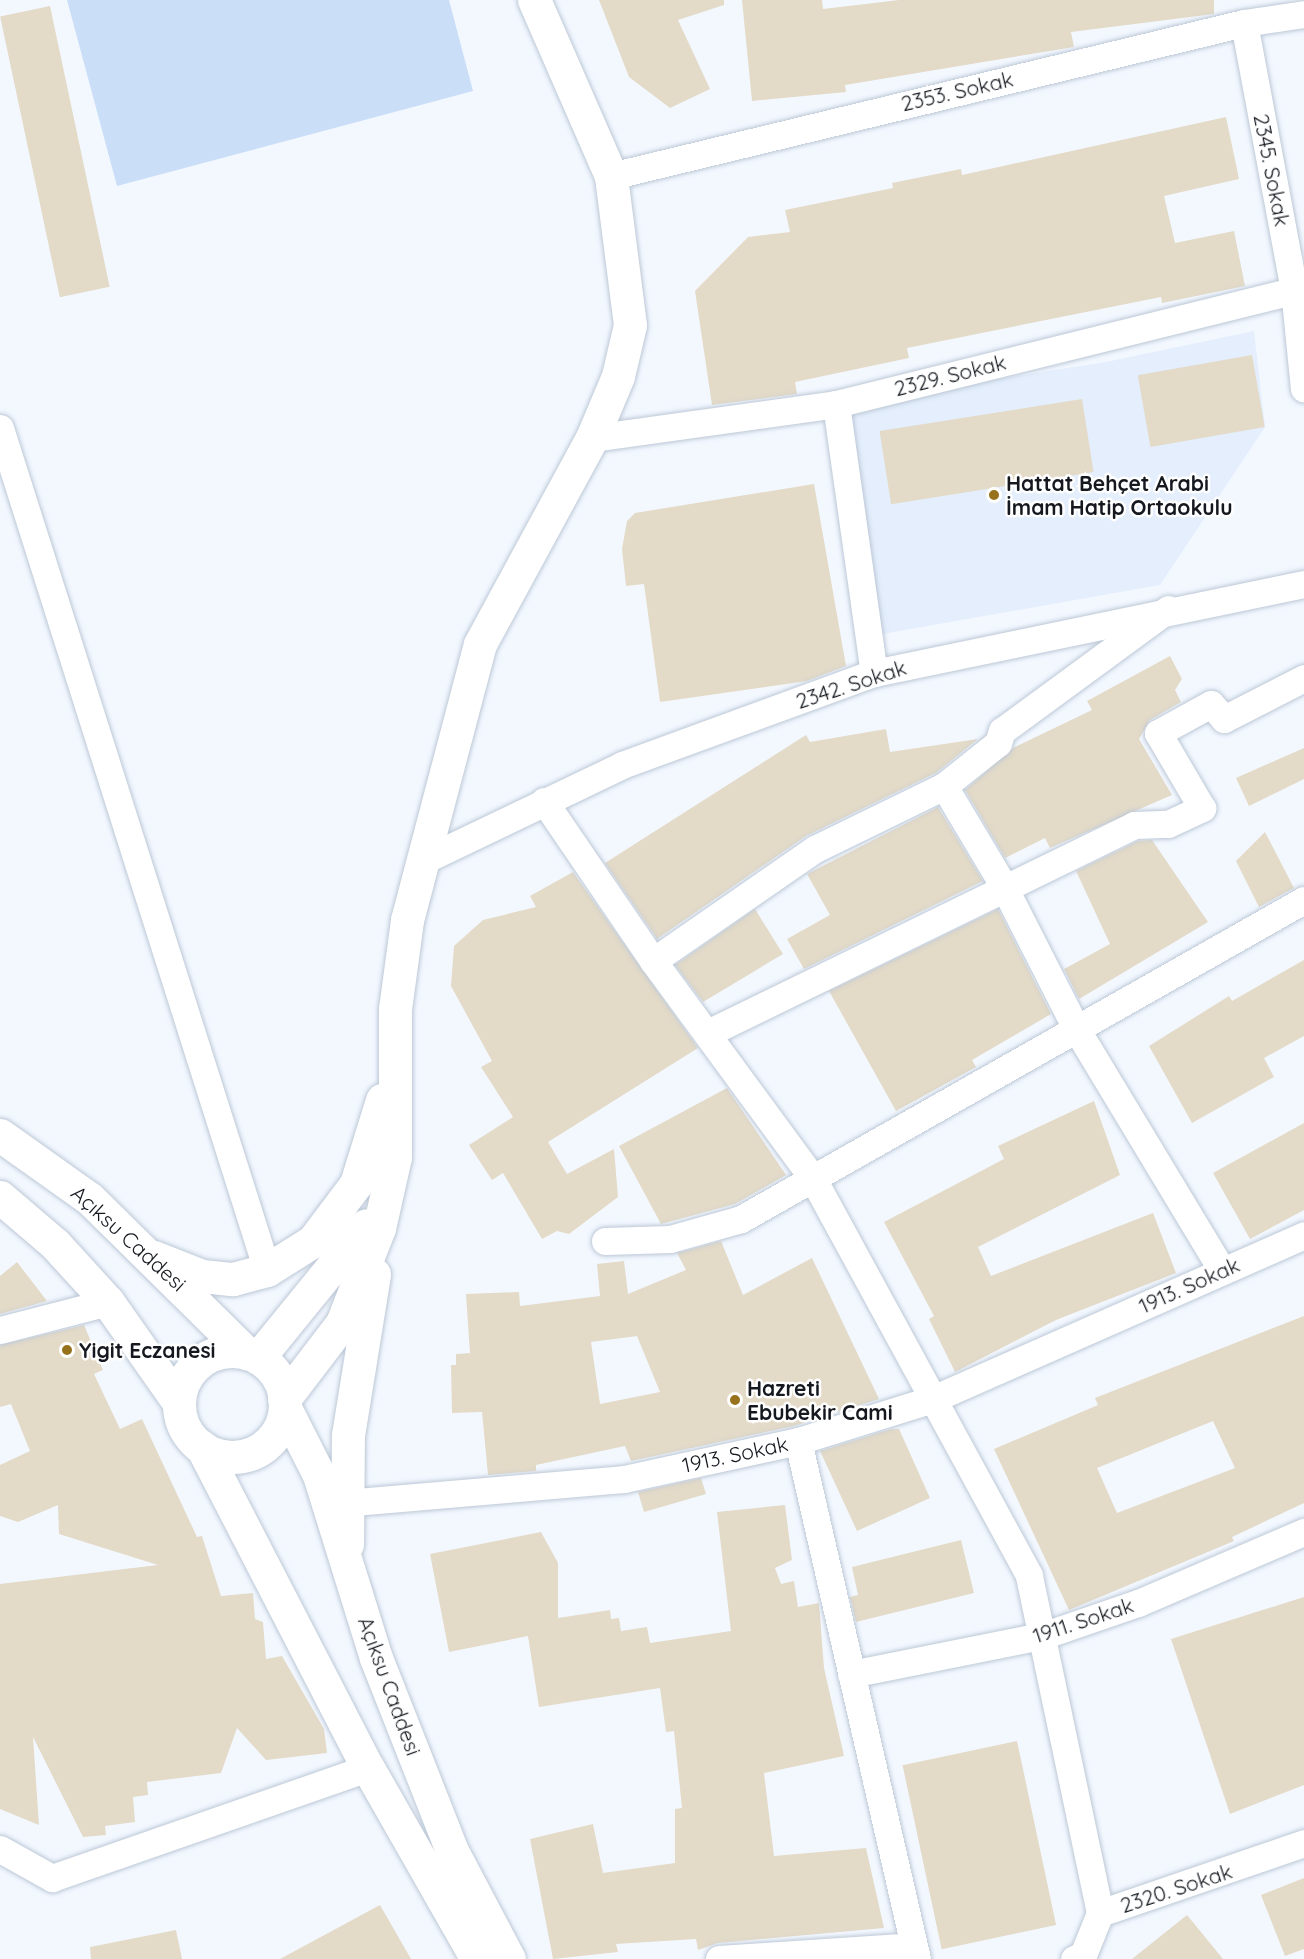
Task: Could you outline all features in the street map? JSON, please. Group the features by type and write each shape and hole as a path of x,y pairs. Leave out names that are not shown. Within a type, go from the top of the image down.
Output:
{"street":[{"path":"154,1257 202,1276 233,1279 267,1270 313,1241 356,1184 378,1123 395,1009 422,861 480,644 592,438 618,376 630,325 611,176 534,0"},
{"name":"2353. Sokak","path":"611,176 1244,23 1304,14"},
{"name":"2345. Sokak","path":"1244,23 1299,289 1304,389"},
{"name":"2329. Sokak","path":"592,438 836,404 1299,289"},
{"path":"836,404 874,673"},
{"path":"0,428 267,1270"},
{"name":"2342. Sokak","path":"422,861 621,765 874,673 1168,609 1304,584"},
{"path":"653,961 815,849 944,786 998,743 1002,731 1168,609"},
{"path":"710,1032 1003,885 1134,825 1168,824 1202,808 1158,733 1211,704 1224,719 1304,678"},
{"path":"944,786 1003,885 1077,1030 1222,1270"},
{"path":"544,801 653,961 710,1032 814,1180 1029,1575 1100,1913"},
{"path":"605,1241 670,1239 741,1219 814,1180 1304,900"},
{"path":"348,1558 344,1503 379,1228 395,1157 395,1009"},
{"name":"Açıksu Caddesi","path":"0,1135 90,1198 154,1257 252,1356"},
{"path":"252,1356 346,1255 371,1218 395,1157"},
{"path":"0,1197 55,1244 108,1302 179,1403 184,1427 202,1447 368,1768 477,1959"},
{"path":"202,1447 223,1456 256,1452 281,1425 285,1403 342,1323 379,1228"},
{"name":"1913. Sokak","path":"344,1503 624,1479 798,1441 933,1399 1304,1235"},
{"path":"0,1330 108,1302"},
{"path":"179,1403 186,1378 196,1365 228,1351 252,1356 276,1374 285,1403"},
{"name":"Açıksu Caddesi","path":"285,1403 319,1475 348,1558 376,1658 452,1851 509,1959"},
{"path":"725,1958 915,1953 798,1441"},
{"name":"1911. Sokak","path":"851,1674 1042,1636 1138,1603 1304,1532"},
{"path":"0,1849 52,1878 368,1768"},
{"name":"2320. Sokak","path":"1074,1959 1083,1954 1100,1913 1304,1843"}],"shaded area":[{"path":"67,0 449,0 473,91 117,186"},
{"name":"Hattat Behçet Arabi İmam Hatip Ortaokulu","path":"1254,331 1265,427 1160,585 871,636 836,404 1106,362"}],"building":[{"path":"599,0 724,0 724,5 678,20 710,89 670,108 629,77"},
{"path":"742,0 822,0 823,9 899,0 1214,0 1214,14 1071,32 1074,47 845,85 846,92 752,101"},
{"path":"50,6 110,287 60,297 0,17"},
{"path":"1226,117 1239,179 1164,196 1175,243 1234,231 1245,286 1162,303 1161,297 907,348 909,358 795,382 797,394 712,405 695,291 748,237 790,232 785,210 893,188 892,183 961,169 962,175"},
{"path":"1252,355 1265,427 1150,447 1138,375"},
{"path":"1082,399 1094,472 891,504 880,431"},
{"path":"814,484 846,666 807,681 660,702 644,584 626,586 622,549 627,521 635,513"},
{"path":"1170,656 1182,679 1175,690 1181,702 1150,720 1139,739 1172,795 1050,848 1045,838 1005,858 965,790 1013,748 1092,710 1087,701"},
{"path":"886,729 890,752 978,739 936,773 806,836 657,939 605,863 806,735 810,742"},
{"path":"1304,748 1304,779 1249,806 1236,778"},
{"path":"938,807 983,881 804,969 787,939 830,915 807,874"},
{"path":"1265,832 1294,888 1259,907 1236,861"},
{"path":"1152,840 1208,922 1079,999 1064,969 1110,944 1076,871 1138,841"},
{"path":"573,872 698,1048 548,1142 567,1174 614,1149 618,1197 569,1234 557,1231 542,1239 503,1173 492,1180 469,1145 513,1117 481,1067 492,1061 451,986 454,946 483,920 536,907 530,896"},
{"path":"755,909 783,954 703,1002 675,965"},
{"path":"998,909 1051,1014 972,1060 976,1067 896,1111 829,991"},
{"path":"1304,960 1304,1036 1264,1058 1274,1077 1192,1123 1149,1046 1229,996 1232,1001"},
{"path":"727,1088 786,1175 735,1204 661,1224 619,1146"},
{"path":"1094,1101 1120,1175 978,1247 991,1276 1153,1213 1176,1273 1056,1320 955,1372 929,1319 934,1316 884,1222 1004,1159 998,1146"},
{"path":"1304,1123 1304,1210 1250,1239 1213,1173"},
{"path":"721,1241 743,1295 812,1258 879,1399 794,1426 631,1461 625,1446 536,1465 536,1471 488,1475 482,1412 452,1413 451,1365 456,1365 456,1354 470,1353 466,1294 519,1292 520,1306 600,1296 597,1264 624,1261 628,1294 686,1270 677,1253","holes":["637,1336 660,1392 600,1404 591,1342"]},
{"path":"17,1262 47,1301 0,1314 0,1276"},
{"path":"1304,1316 1304,1503 1232,1537 1234,1541 1069,1610 994,1449 1098,1405 1095,1398","holes":["1213,1421 1235,1468 1117,1513 1097,1468"]},
{"path":"84,1325 103,1370 94,1374 120,1429 142,1419 197,1537 202,1536 221,1596 253,1593 255,1619 263,1622 266,1659 282,1656 324,1729 327,1753 266,1760 237,1728 221,1773 147,1782 148,1795 133,1797 135,1822 105,1826 106,1835 83,1837 33,1737 39,1825 0,1809 0,1584 158,1565 59,1534 58,1505 18,1522 0,1516 0,1465 30,1451 11,1404 0,1407 0,1345"},
{"path":"891,1429 899,1429 930,1498 857,1531 820,1451"},
{"path":"701,1478 706,1494 644,1512 638,1492"},
{"path":"785,1505 792,1560 775,1568 781,1584 794,1581 798,1607 819,1603 824,1668 844,1756 764,1773 774,1856 866,1848 884,1928 718,1943 698,1950 696,1939 616,1944 618,1952 553,1959 530,1839 593,1824 603,1873 675,1863 675,1809 682,1808 674,1731 666,1732 660,1688 539,1707 528,1636 449,1652 430,1554 541,1532 558,1563 558,1618 610,1610 611,1619 619,1618 621,1631 647,1627 650,1643 731,1631 717,1512"},
{"path":"961,1540 974,1593 856,1622 850,1597 858,1595 852,1567"},
{"path":"1304,1597 1304,1785 1230,1814 1171,1639"},
{"path":"1017,1741 1056,1925 942,1949 903,1765"},
{"path":"1304,1878 1304,1949 1285,1956 1261,1895"},
{"path":"380,1905 411,1959 280,1959"},
{"path":"1187,1915 1223,1959 1132,1959"},
{"path":"176,1930 182,1959 91,1959 90,1947"}],"place":[{"name":"Hattat Behçet Arabi İmam Hatip Ortaokulu","path":"994,495"},
{"name":"Yigit Eczanesi","path":"67,1350"},
{"name":"Hazreti Ebubekir Cami","path":"735,1400"}]}
